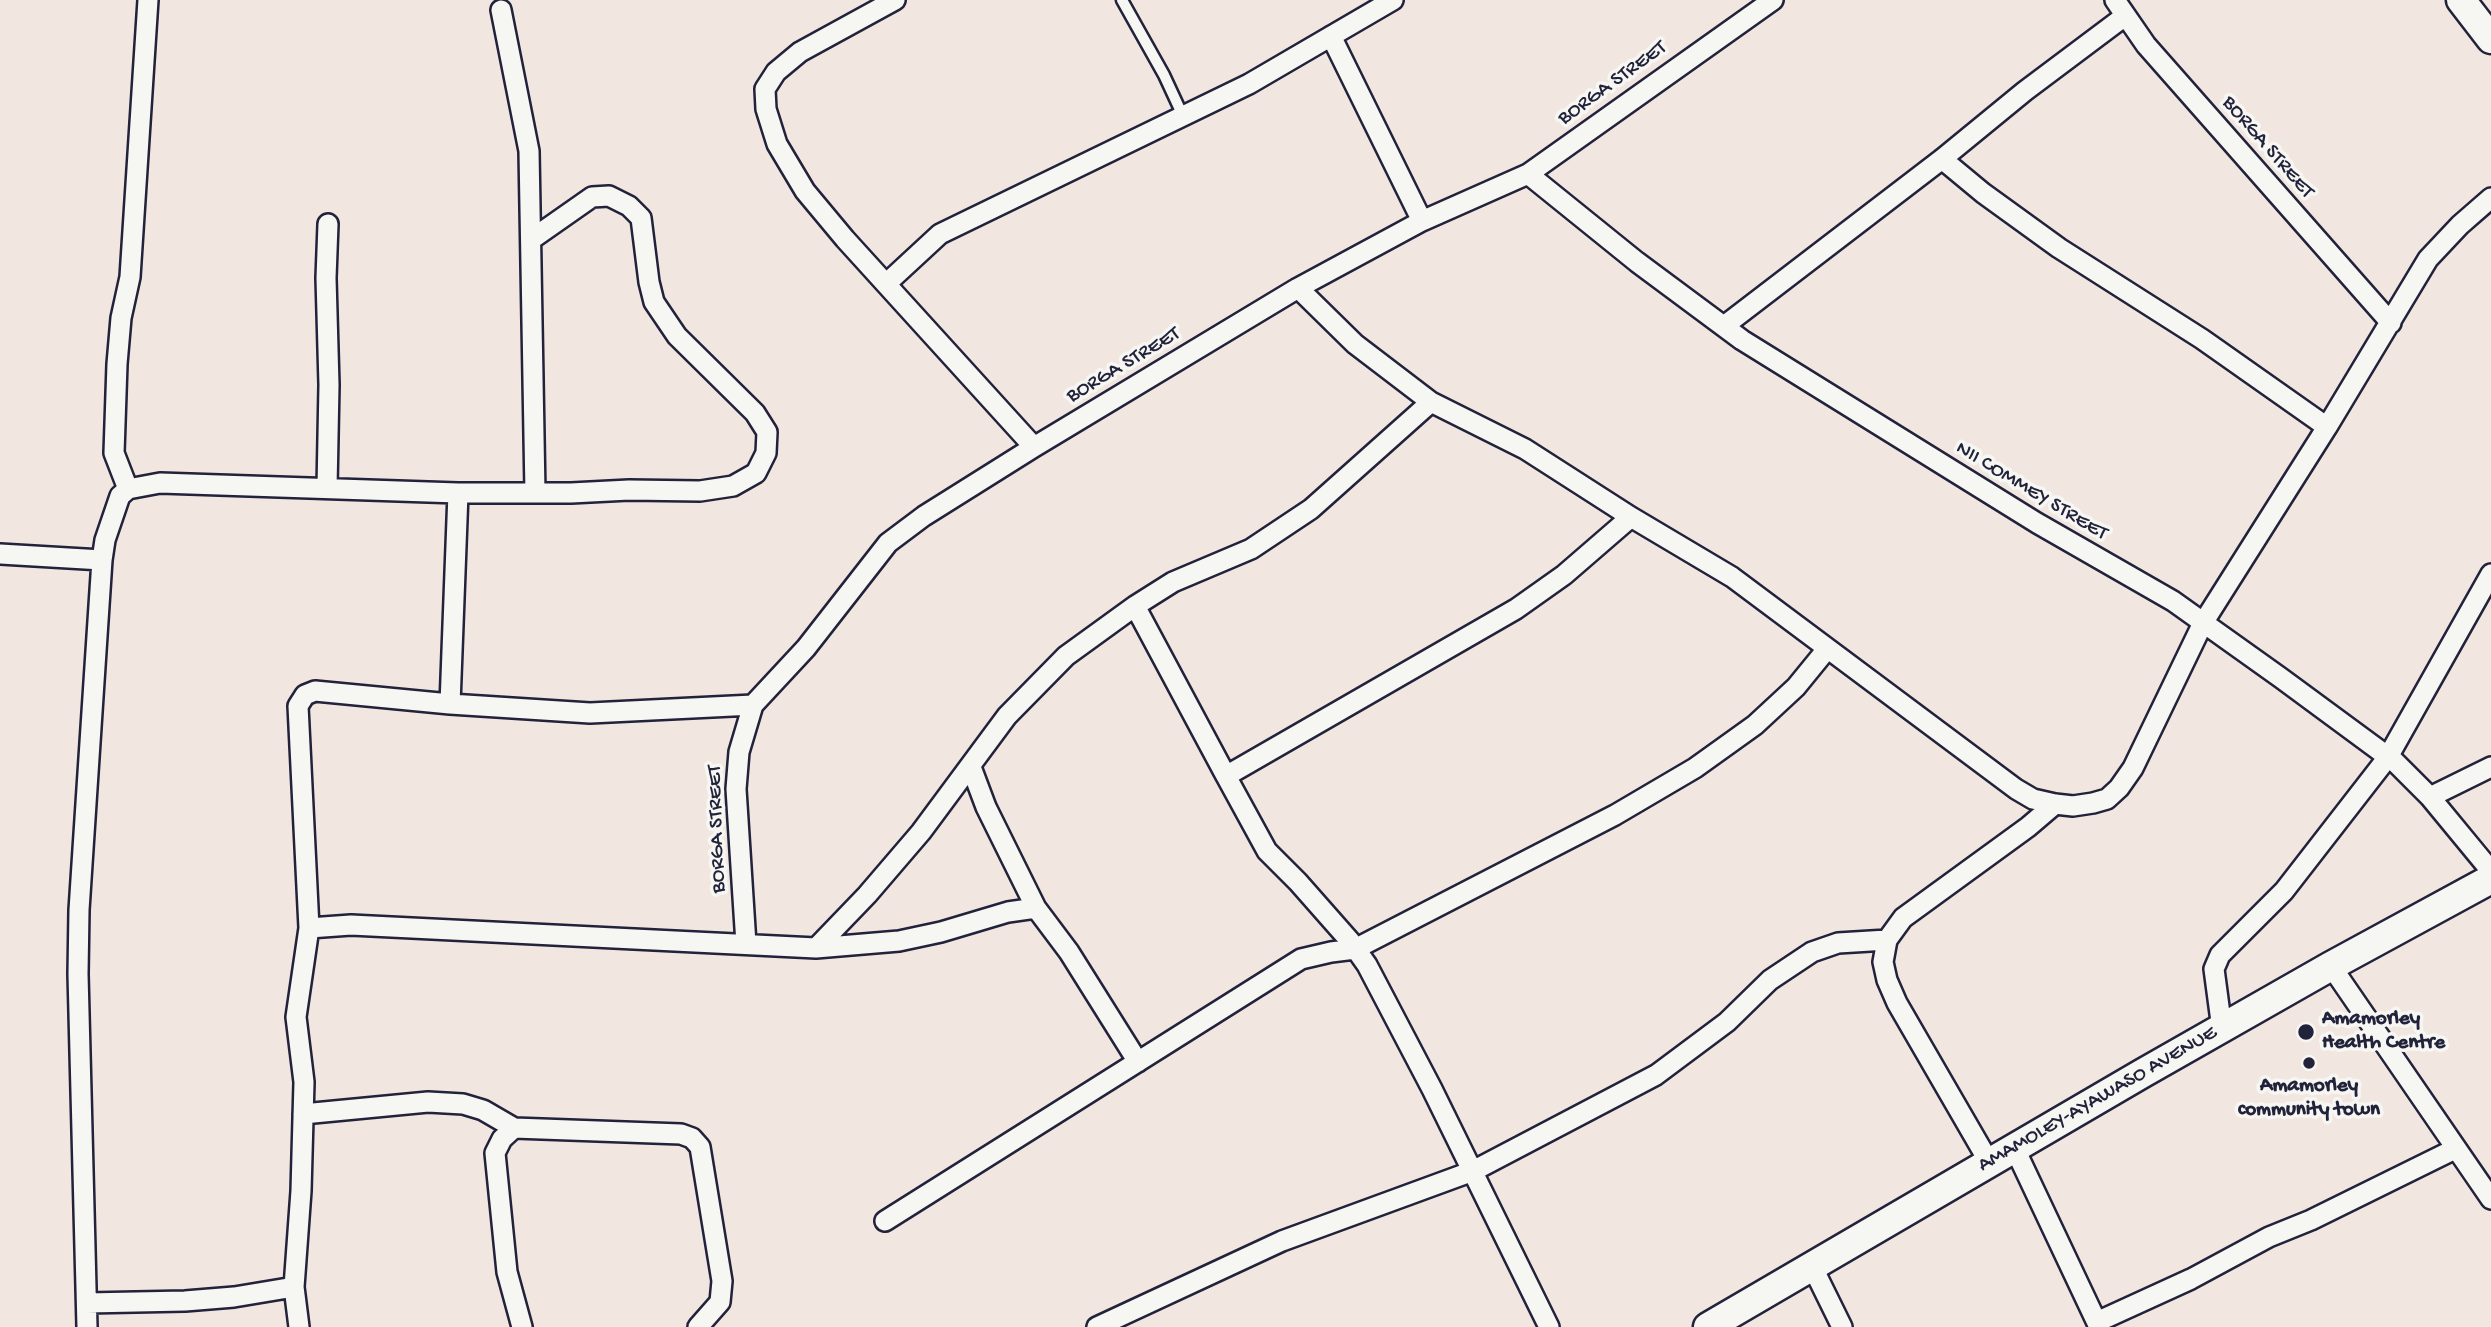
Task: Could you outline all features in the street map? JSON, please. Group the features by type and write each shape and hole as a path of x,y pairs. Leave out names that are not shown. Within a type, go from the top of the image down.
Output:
{"street":[{"path":"128,489 114,453 116,376 121,318 130,276 148,0"},
{"path":"895,0 800,52 776,72 765,89 766,108 777,144 805,191 845,239 1034,446"},
{"path":"887,283 940,234 1249,84 1393,0"},
{"name":"BORGA STREET","path":"746,944 736,789 739,752 753,705 806,648 888,543 924,516 1034,446 1298,288 1422,221 1528,174 1773,0"},
{"path":"2461,0 2491,39"},
{"path":"1724,326 1942,159 2120,8"},
{"name":"BORGA STREET","path":"2120,8 2146,45 2391,323"},
{"path":"501,10 530,151 535,493"},
{"path":"1331,36 1422,221"},
{"path":"1942,159 1983,193 2059,248 2202,339 2327,427"},
{"name":"NII COMMEY STREET","path":"1528,174 1637,262 1742,341 2037,523 2173,601 2388,757 2430,797 2491,871"},
{"path":"87,1327 78,974 79,910 102,560 111,518 120,496 128,489 160,483 458,493 700,491 733,486 756,473 766,453 767,432 755,413 677,336 654,302 641,218 628,206 609,196 592,197 532,239"},
{"path":"1298,288 1354,344 1431,402 1525,449 1732,577 2006,782 2033,799 2073,806 2106,799 2119,788 2133,768 2203,623 2327,427 2428,259 2460,225 2491,198"},
{"path":"327,488 328,224"},
{"path":"816,948 867,895 921,832 1007,716 1066,656 1135,606 1173,583 1251,549 1311,509 1431,402"},
{"path":"450,704 458,493"},
{"path":"1226,776 1516,609 1564,575 1631,517"},
{"path":"0,554 102,560"},
{"path":"2222,1029 2214,969 2220,955 2284,891 2388,757 2491,574"},
{"path":"1135,606 1267,851 1298,882 1367,965 1433,1089 1549,1327"},
{"path":"885,1221 1301,959 1355,949 1615,815 1695,768 1755,725 1796,687 1827,649"},
{"path":"299,1327 294,1287 304,1082 296,1017 309,928 299,706 305,695 315,691 450,704 590,713 753,705"},
{"path":"971,766 986,807 1035,908 1069,952 1138,1062"},
{"path":"2430,797 2491,767"},
{"path":"1989,1162 1897,1003 1883,962 1886,940 1903,918 2028,827 2055,804"},
{"name":"AMAMOLEY-AYAWASO AVENUE","path":"1708,1327 2014,1147 2331,966 2491,879"},
{"path":"309,928 351,925 816,948 899,941 942,932 1008,912 1035,908"},
{"path":"1097,1327 1282,1241 1473,1171 1656,1074 1727,1022 1770,980 1812,953 1838,943 1886,940"},
{"path":"2331,966 2491,1199"},
{"path":"303,1114 428,1102 463,1104 483,1110 514,1128 681,1134 692,1138 700,1147 722,1281 720,1302 698,1327"},
{"path":"514,1128 502,1139 495,1153 507,1272 523,1327"},
{"path":"2014,1147 2098,1325 2269,1237 2311,1220 2455,1149"},
{"path":"1812,1266 1842,1327"},
{"path":"87,1303 185,1301 234,1297 294,1287"}],"lane":[{"path":"1122,0 1164,75 1183,116"}],"place":[{"name":"Amamorley Health Centre","path":"2306,1032"},
{"name":"Amamorley community town","path":"2309,1063"}]}
